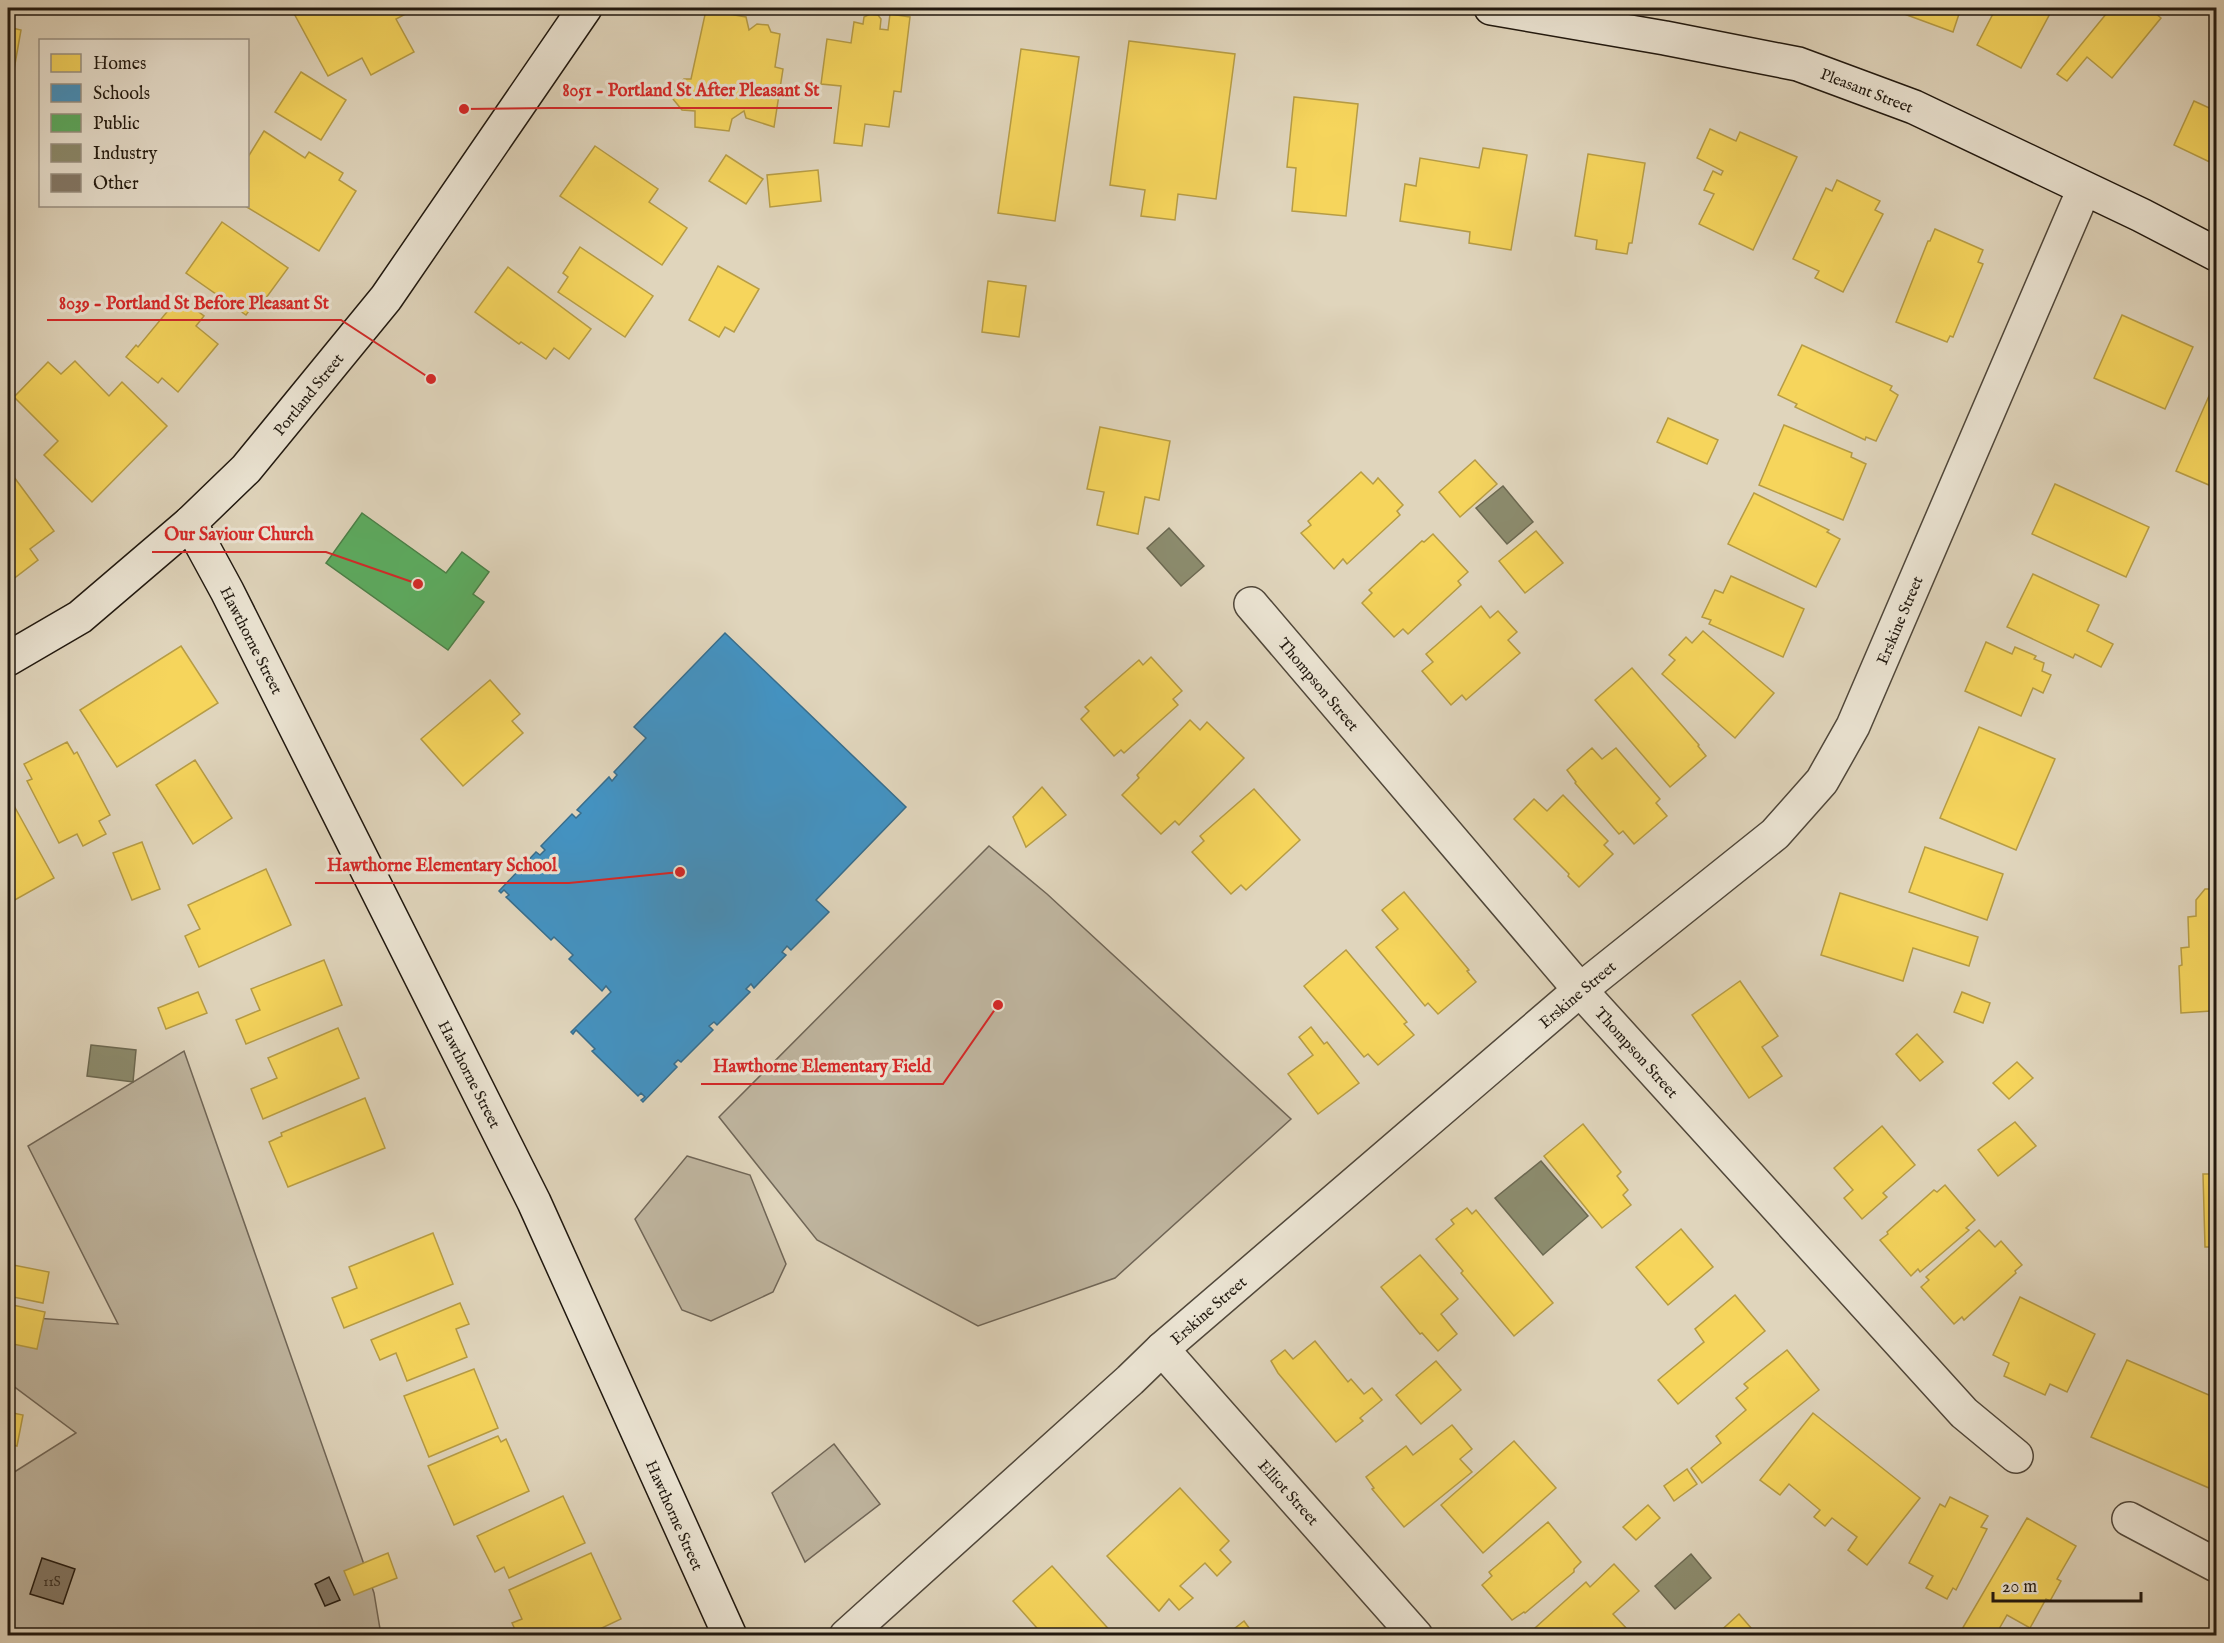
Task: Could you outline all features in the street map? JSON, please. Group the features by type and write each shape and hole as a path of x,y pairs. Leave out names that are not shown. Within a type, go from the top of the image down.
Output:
{"street":[{"name":"Portland Street","path":"8,659 80,617 190,523 246,469 386,298 585,8"},
{"name":"Pleasant Street","path":"1491,8 1798,64 1914,107 2217,254"},
{"name":"Erskine Street","path":"846,1635 1122,1388 1162,1349 1580,990 1775,834 1822,781 1853,726 2084,189"},
{"name":"Hawthorne Street","path":"190,523 227,591 534,1202 730,1635"},
{"name":"Thompson Street","path":"1251,604 1580,990 1964,1413 2016,1456"},
{"name":"Elliot Street","path":"1162,1349 1416,1635"},
{"path":"2129,1519 2217,1565"}],"shaded area":[{"path":"989,846 1047,894 1291,1119 1115,1278 978,1326 817,1240 719,1117"},
{"path":"184,1051 374,1593 381,1635 8,1635 8,1476 76,1433 8,1382 8,1316 118,1324 28,1146"},
{"path":"687,1156 750,1175 786,1264 773,1292 711,1321 682,1310 635,1219"},
{"path":"834,1444 880,1504 805,1562 772,1493"}],"building: Homes":[{"path":"291,8 414,8 396,19 414,52 371,75 362,58 328,76"},
{"path":"1888,8 1961,8 1953,32"},
{"path":"1996,8 2053,8 2021,68 1977,45"},
{"path":"2111,8 2149,8 2161,18 2112,78 2087,57 2067,81 2057,74"},
{"path":"706,10 746,17 749,30 757,24 768,25 771,32 780,34 775,67 783,69 774,127 746,118 744,111 732,119 729,131 695,127 695,111 682,110 673,99 676,86 684,79 691,79"},
{"path":"870,14 878,15 881,19 880,29 888,30 890,14 910,17 901,92 894,91 889,127 865,124 862,146 834,143 841,86 821,84 827,39 851,43 854,22 863,24 864,17"},
{"path":"8,27 21,30 12,81 8,80"},
{"path":"1129,41 1235,54 1216,199 1178,194 1175,220 1141,216 1145,190 1110,185"},
{"path":"1021,49 1079,57 1055,221 998,213"},
{"path":"301,72 346,100 321,140 275,112"},
{"path":"1294,97 1358,104 1346,216 1292,211 1296,168 1287,167"},
{"path":"2194,101 2216,111 2216,165 2174,145"},
{"path":"1710,129 1736,141 1740,132 1797,157 1753,250 1699,224 1714,194 1704,190 1713,171 1721,175 1723,171 1697,158"},
{"path":"264,131 305,158 309,152 343,173 339,180 356,191 319,251 247,207 249,207 249,155"},
{"path":"595,146 658,189 649,202 687,228 662,265 560,196"},
{"path":"1483,148 1527,155 1511,250 1469,243 1470,232 1400,221 1405,184 1416,186 1420,158 1479,168"},
{"path":"1588,154 1645,163 1632,243 1629,243 1627,254 1596,249 1597,240 1575,236"},
{"path":"726,155 763,179 746,204 709,181"},
{"path":"818,170 821,201 770,207 767,175"},
{"path":"1837,180 1880,201 1875,210 1883,214 1843,292 1815,278 1819,271 1793,259 1826,188 1832,191"},
{"path":"222,222 288,268 266,298 261,294 246,315 186,273"},
{"path":"1935,229 1983,250 1978,262 1983,264 1953,337 1950,336 1947,342 1896,322 1928,241"},
{"path":"580,247 653,296 625,337 558,292 568,277 563,273"},
{"path":"718,266 759,289 734,332 725,327 719,337 689,320"},
{"path":"508,267 591,329 569,359 554,348 546,359 521,342 519,344 475,312"},
{"path":"988,281 1026,286 1019,337 982,332"},
{"path":"183,300 204,316 196,326 218,344 178,392 162,378 158,383 126,357 136,345 138,347 171,307 174,310"},
{"path":"2122,315 2193,347 2165,409 2094,378"},
{"path":"1802,345 1892,386 1890,390 1898,395 1876,441 1866,437 1865,440 1795,407 1797,404 1778,395"},
{"path":"75,361 109,396 122,382 167,426 92,502 44,455 58,441 14,397 48,362 61,374"},
{"path":"2216,380 2216,488 2176,471"},
{"path":"1668,418 1718,440 1707,464 1657,442"},
{"path":"1784,425 1852,453 1851,457 1866,464 1843,520 1759,485"},
{"path":"1100,427 1170,441 1159,500 1145,497 1138,534 1097,525 1104,492 1087,489"},
{"path":"1475,460 1497,484 1460,517 1439,492"},
{"path":"1361,472 1373,484 1378,478 1403,505 1397,511 1400,515 1347,564 1343,559 1334,569 1301,533 1311,525 1308,521"},
{"path":"11,473 54,531 30,549 38,560 8,583 8,476"},
{"path":"2055,484 2149,527 2126,577 2032,534"},
{"path":"1754,493 1829,530 1827,532 1840,539 1816,587 1728,544"},
{"path":"1536,531 1563,563 1525,593 1499,561"},
{"path":"1433,534 1468,572 1458,581 1461,585 1408,634 1403,629 1394,637 1362,603 1372,593 1369,590 1422,541 1424,542"},
{"path":"2033,574 2099,605 2087,631 2113,644 2101,667 2075,654 2073,658 2007,627"},
{"path":"1731,576 1804,609 1783,657 1709,624 1711,620 1702,617 1715,590 1723,593"},
{"path":"1481,606 1490,618 1498,611 1517,632 1508,640 1520,653 1466,700 1462,695 1451,705 1422,671 1433,662 1426,654"},
{"path":"1703,631 1774,693 1735,738 1662,674 1675,660 1669,655 1686,637 1692,643"},
{"path":"1986,642 2012,654 2015,647 2036,656 2034,659 2044,663 2042,671 2051,675 2043,693 2033,688 2021,716 1965,691"},
{"path":"181,646 218,703 117,767 80,710"},
{"path":"1151,657 1182,691 1173,699 1178,705 1124,753 1121,750 1114,756 1081,719 1089,711 1085,707 1139,660 1143,665"},
{"path":"1632,668 1706,756 1670,787 1595,700"},
{"path":"490,680 520,714 512,721 523,733 463,786 421,739"},
{"path":"1190,720 1200,730 1207,722 1244,758 1179,825 1175,821 1161,834 1122,795 1139,778 1137,775"},
{"path":"1979,727 2055,759 2016,850 1940,818"},
{"path":"67,742 74,754 77,752 110,815 99,821 106,834 83,846 77,834 59,843 27,781 32,779 24,764"},
{"path":"1592,748 1602,759 1616,748 1660,799 1656,803 1667,816 1634,844 1623,831 1619,834 1575,783 1567,770"},
{"path":"195,760 232,818 193,844 156,785"},
{"path":"1042,787 1066,815 1026,847 1013,817"},
{"path":"1254,789 1300,840 1246,890 1241,885 1231,894 1192,852 1204,841 1200,836"},
{"path":"1563,795 1608,841 1604,845 1613,854 1579,887 1514,819 1534,799 1547,811"},
{"path":"13,804 54,878 13,901 8,896 8,807"},
{"path":"142,842 160,889 132,900 113,853"},
{"path":"1925,847 2003,874 1987,920 1909,892"},
{"path":"266,869 291,925 199,967 185,936 200,929 188,905"},
{"path":"2205,889 2216,889 2216,1003 2211,1004 2211,1011 2181,1013 2179,966 2182,965 2181,948 2189,947 2188,917 2196,916 2196,900"},
{"path":"1404,892 1469,970 1467,971 1476,982 1438,1014 1428,1003 1425,1006 1376,947 1398,929 1382,910"},
{"path":"1840,893 1978,937 1969,966 1913,948 1903,981 1821,955"},
{"path":"1346,950 1407,1022 1404,1024 1414,1035 1378,1065 1368,1054 1364,1057 1304,986"},
{"path":"324,960 342,1005 246,1044 236,1020 260,1010 251,989"},
{"path":"1740,981 1778,1036 1762,1047 1782,1076 1749,1098 1692,1015"},
{"path":"198,992 207,1013 166,1029 158,1008"},
{"path":"1962,992 1990,1003 1983,1023 1954,1012"},
{"path":"1311,1027 1324,1044 1327,1042 1359,1083 1318,1114 1288,1074 1313,1055 1299,1037"},
{"path":"338,1028 359,1078 263,1119 251,1089 277,1078 268,1058"},
{"path":"1917,1034 1943,1062 1920,1081 1896,1054"},
{"path":"2017,1062 2033,1078 2009,1099 1993,1083"},
{"path":"365,1098 385,1148 288,1187 269,1142 282,1136 281,1133"},
{"path":"2015,1122 2036,1146 1998,1176 1978,1150"},
{"path":"1583,1124 1621,1172 1617,1176 1628,1190 1623,1195 1631,1205 1602,1228 1544,1156"},
{"path":"1882,1126 1915,1165 1883,1193 1887,1197 1862,1219 1844,1198 1853,1190 1834,1168"},
{"path":"2203,1174 2216,1174 2216,1247 2205,1247"},
{"path":"1945,1185 1975,1220 1966,1228 1969,1230 1920,1272 1918,1269 1911,1276 1880,1240 1934,1190 1937,1192"},
{"path":"1467,1208 1472,1214 1476,1210 1553,1303 1514,1336 1461,1273 1463,1271 1436,1239 1454,1224 1451,1220"},
{"path":"1681,1229 1713,1267 1668,1305 1636,1267"},
{"path":"1979,1230 1995,1247 2001,1241 2022,1265 1964,1320 1962,1317 1954,1324 1921,1287 1929,1280 1926,1277"},
{"path":"433,1233 453,1284 344,1328 332,1298 357,1288 349,1267"},
{"path":"1420,1255 1458,1299 1441,1314 1457,1334 1438,1351 1422,1333 1420,1334 1381,1287"},
{"path":"8,1264 49,1272 43,1303 8,1296"},
{"path":"1735,1295 1765,1331 1678,1404 1658,1380 1704,1342 1695,1329"},
{"path":"2020,1297 2095,1334 2067,1392 2050,1384 2045,1395 2004,1376 2009,1363 1993,1355"},
{"path":"460,1303 469,1324 456,1329 467,1357 407,1381 396,1353 380,1360 371,1340"},
{"path":"8,1304 45,1312 37,1349 8,1343"},
{"path":"1315,1341 1348,1382 1351,1379 1364,1394 1372,1388 1382,1400 1360,1418 1363,1421 1336,1442 1278,1373 1271,1361 1285,1350 1293,1359"},
{"path":"1787,1350 1819,1390 1702,1483 1691,1468 1721,1443 1716,1436 1746,1410 1736,1398 1748,1388 1744,1384"},
{"path":"2127,1360 2216,1398 2216,1491 2091,1437"},
{"path":"1436,1361 1461,1390 1421,1424 1396,1395"},
{"path":"474,1369 498,1428 429,1457 404,1396"},
{"path":"8,1412 23,1415 17,1446 8,1444"},
{"path":"1813,1413 1920,1498 1867,1565 1848,1550 1857,1537 1832,1518 1825,1526 1814,1517 1820,1510 1789,1484 1780,1495 1760,1480"},
{"path":"1452,1425 1472,1449 1460,1459 1472,1472 1404,1527 1372,1489 1374,1488 1366,1477 1406,1446 1413,1455"},
{"path":"498,1436 501,1442 506,1439 529,1491 454,1525 428,1466"},
{"path":"1514,1441 1556,1488 1483,1553 1441,1505"},
{"path":"1687,1469 1697,1484 1674,1501 1664,1486"},
{"path":"1180,1488 1229,1541 1220,1550 1231,1562 1217,1576 1205,1563 1180,1586 1193,1598 1179,1610 1169,1599 1159,1611 1107,1556"},
{"path":"563,1496 585,1543 509,1578 504,1567 495,1572 477,1536"},
{"path":"1950,1497 1988,1516 1981,1527 1987,1529 1956,1590 1953,1588 1947,1599 1926,1588 1933,1576 1909,1563 1940,1504 1945,1507"},
{"path":"1648,1505 1660,1518 1636,1540 1623,1527"},
{"path":"2027,1518 2076,1546 2057,1579 2061,1581 2050,1601 2046,1599 2030,1628 2007,1615 1995,1636 1958,1636"},
{"path":"1548,1522 1581,1562 1574,1572 1525,1613 1512,1620 1482,1585 1492,1576 1489,1572"},
{"path":"388,1553 397,1578 354,1595 344,1571"},
{"path":"591,1553 621,1619 585,1636 518,1636 512,1623 522,1619 509,1590"},
{"path":"1614,1564 1639,1591 1613,1614 1627,1629 1620,1636 1534,1636 1539,1632 1535,1628 1586,1582 1590,1587"},
{"path":"1052,1566 1114,1636 1044,1636 1013,1601"},
{"path":"1739,1614 1758,1636 1715,1636"},
{"path":"1244,1621 1255,1636 1225,1636"}],"building: Schools":[{"path":"725,633 906,807 816,900 829,912 791,950 787,946 782,952 786,955 754,988 751,984 746,989 750,992 717,1025 714,1022 709,1026 713,1030 681,1062 678,1060 674,1064 677,1067 643,1102 641,1100 645,1097 641,1093 638,1096 592,1051 595,1049 576,1030 573,1034 571,1032 611,992 606,986 602,991 569,959 573,955 554,937 551,940 506,897 509,895 504,890 501,893 499,891 536,852 540,855 545,850 541,846 572,814 576,818 581,813 577,810 609,777 612,781 617,775 614,772 646,738 634,727"}],"building: Public":[{"path":"362,513 446,573 462,552 489,572 473,594 484,602 448,650 326,563"}],"building: Industry":[{"path":"1503,486 1533,522 1507,544 1476,508"},
{"path":"1169,528 1204,566 1181,586 1147,548"},
{"path":"91,1045 136,1050 133,1082 87,1076"},
{"path":"1541,1161 1588,1216 1543,1255 1495,1198"},
{"path":"1691,1554 1711,1578 1675,1609 1655,1586"}],"building: Other":[{"path":"42,1558 75,1569 63,1604 30,1594"},
{"path":"329,1577 340,1600 325,1606 315,1584"}],"place":[{"name":"8051 - Portland St After Pleasant St","path":"464,109"},
{"name":"8039 - Portland St Before Pleasant St","path":"431,379"},
{"name":"Our Saviour Church","path":"418,584"},
{"name":"Hawthorne Elementary School","path":"680,872"},
{"name":"Hawthorne Elementary Field","path":"998,1005"}]}
